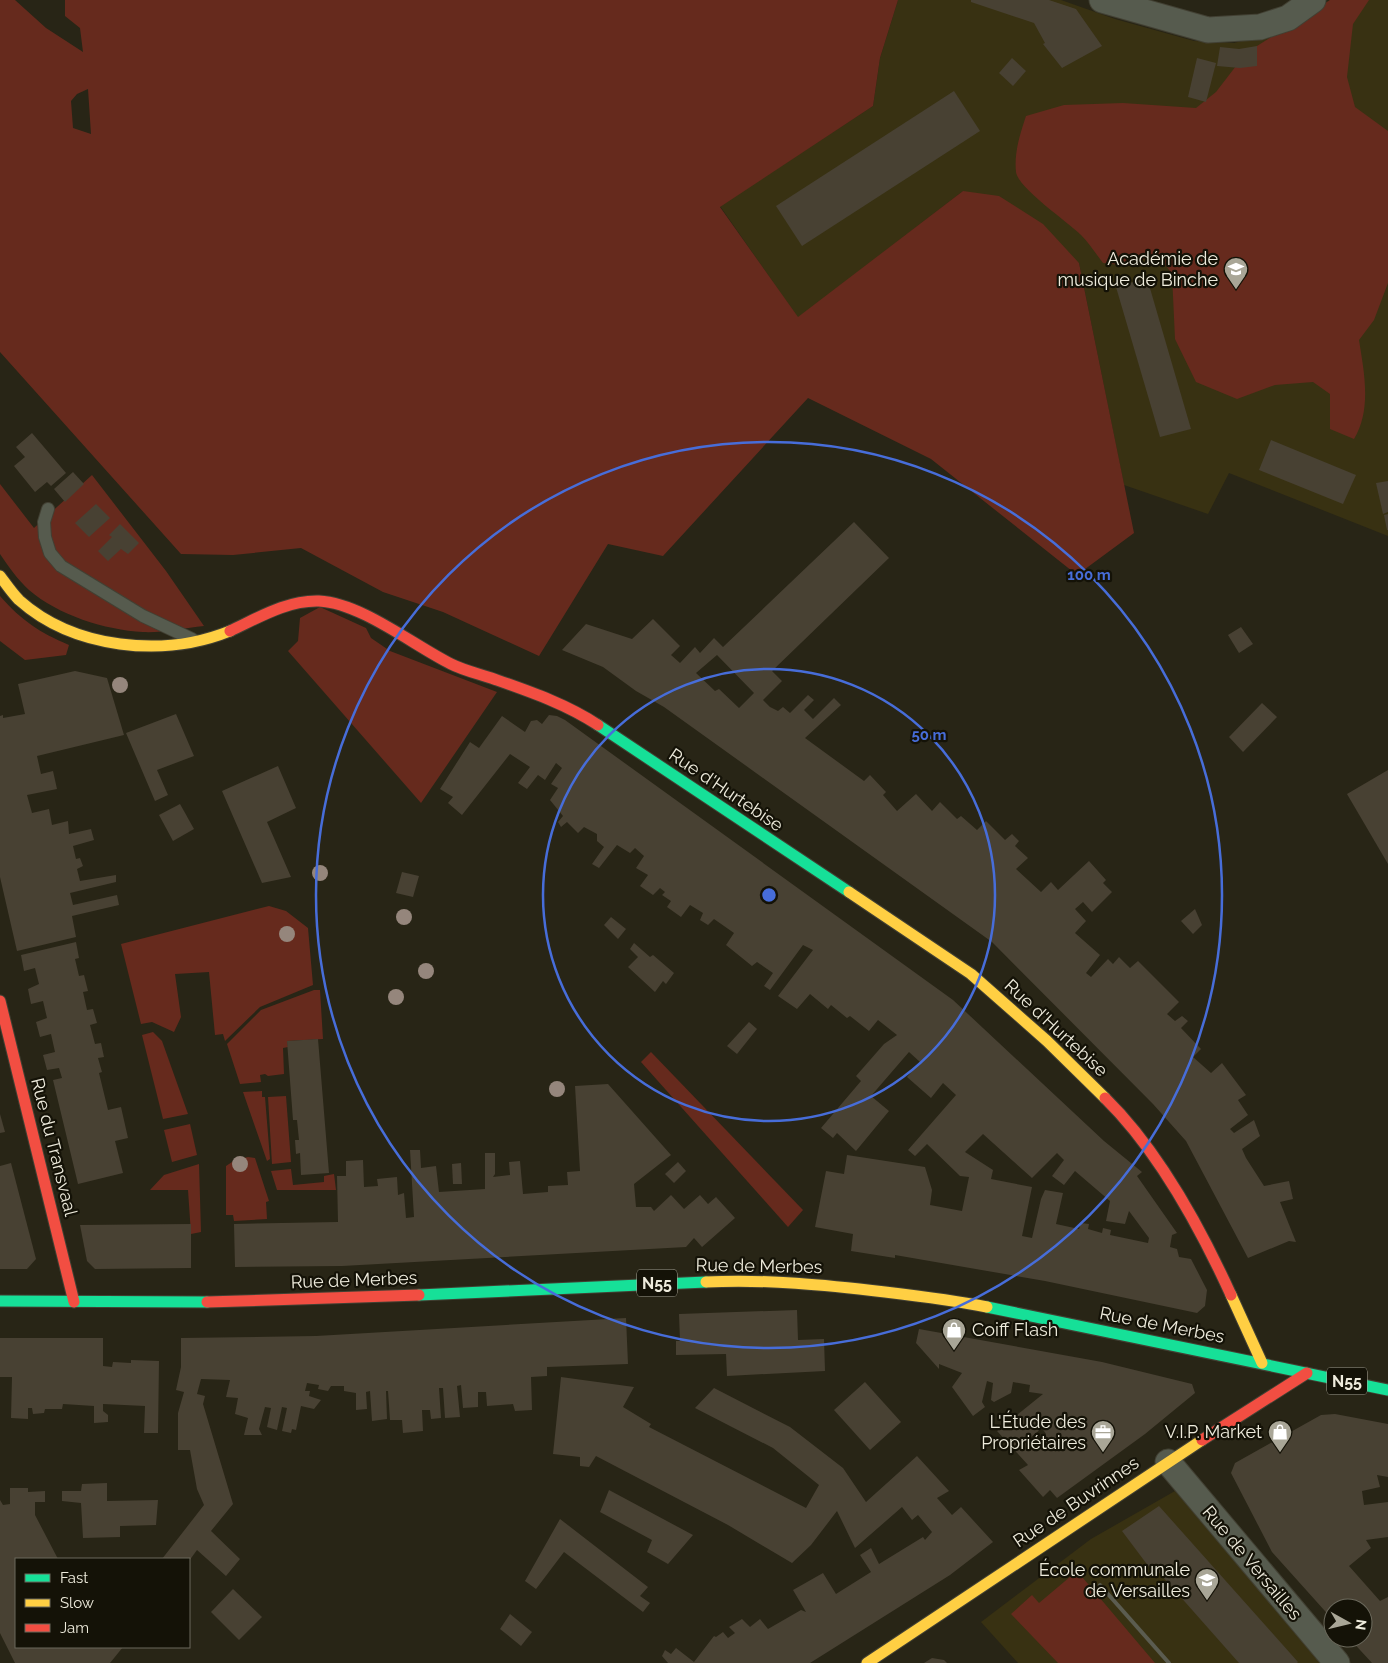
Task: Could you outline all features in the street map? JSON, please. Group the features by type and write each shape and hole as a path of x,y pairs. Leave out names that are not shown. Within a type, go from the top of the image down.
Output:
{"street":[{"path":"1102,0 1208,30 1260,27 1288,18 1313,0"},
{"name":"Rue d'Hurtebise","path":"0,576 20,600 44,616 74,632 115,642 144,645 172,647 217,637 298,603 318,601 355,610 453,665 543,696 582,715 971,974 1047,1041 1110,1104 1162,1168 1206,1242 1262,1362"},
{"name":"Rue du Transvaal","path":"0,1002 74,1302"},
{"name":"Rue de Merbes","path":"0,1301 210,1302 340,1299 745,1280 858,1287 959,1301 1170,1346 1262,1362 1388,1390"},
{"name":"Rue de Buvrinnes","path":"867,1663 1168,1462 1307,1373"},
{"name":"Rue de Versailles","path":"1168,1462 1337,1663"}],"lane":[{"path":"48,509 44,522 45,537 50,553 61,566 143,616 198,641"}],"shaded area":[{"path":"0,0 15,0 46,28 83,52 80,28 65,16 65,0 898,0 880,58 873,106 720,207 798,317 963,191 999,196 1043,224 1079,263 1134,533 1077,575 931,459 808,398 663,556 608,544 539,656 443,612 383,592 301,548 233,555 181,554 0,352","holes":["88,89 91,134 73,128 71,101 77,94"]},
{"name":"Académie de musique de Binche","path":"898,0 1061,0 1115,19 1194,41 1234,43 1284,30 1330,0 1388,0 1388,536 1229,473 1208,514 1124,485 1079,263 963,191 798,318 720,206 873,106 880,58"},
{"path":"1330,0 1369,0 1353,24 1347,77 1355,107 1388,131 1388,283 1374,320 1359,340 1365,403 1360,427 1354,439 1330,429 1330,394 1313,382 1275,385 1237,399 1196,382 1175,339 1172,274 1157,253 1130,266 1103,263 1081,235 1025,187 1016,172 1018,144 1026,116 1064,105 1123,103 1196,108 1216,92 1246,53"},
{"path":"92,475 166,571 204,626 150,632 128,631 83,620 41,599 25,586 10,568 0,554 0,484 34,528"},
{"path":"0,596 32,625 69,645 66,655 25,660 0,641"},
{"path":"320,607 366,628 371,638 390,651 497,692 421,803 288,651 298,641 300,618"},
{"path":"269,906 286,911 308,928 313,985 260,1007 225,1041 223,1034 215,1035 209,972 175,974 181,1017 174,1032 152,1022 141,1024 121,944"},
{"path":"314,990 320,990 323,1039 287,1041 288,1047 283,1048 284,1074 260,1075 261,1082 240,1084 227,1044 261,1010"},
{"path":"153,1032 162,1041 188,1114 163,1119 142,1035"},
{"path":"651,1052 803,1210 788,1227 641,1062"},
{"path":"262,1091 262,1097 265,1097 270,1159 267,1161 243,1092"},
{"path":"286,1096 291,1162 272,1164 268,1097"},
{"path":"190,1124 197,1155 172,1162 164,1130"},
{"path":"248,1157 255,1158 269,1201 266,1202 267,1219 234,1221 233,1215 226,1215 226,1166 235,1160"},
{"path":"199,1164 201,1232 191,1234 188,1190 150,1190 164,1175"},
{"path":"291,1169 293,1185 324,1182 324,1176 334,1174 336,1190 277,1190 271,1171"},
{"path":"1175,1491 1323,1663 1018,1663 981,1622 1091,1539"},
{"path":"1077,1571 1155,1663 1058,1663 1011,1614 1032,1595 1039,1603"}],"building":[{"path":"971,0 1049,0 1076,9 1102,46 1062,68 1043,44 1045,43 1034,23 971,2"},
{"path":"1257,46 1257,66 1240,68 1217,66 1220,47 1239,49"},
{"path":"1012,58 1026,71 1013,86 999,73"},
{"path":"1197,58 1216,63 1206,102 1188,97"},
{"path":"954,91 980,131 802,246 776,206"},
{"path":"1147,278 1191,429 1160,437 1116,287"},
{"path":"32,433 66,473 51,486 47,482 35,492 14,466 25,457 16,447"},
{"path":"1271,440 1356,475 1343,504 1259,470"},
{"path":"73,472 84,484 65,502 54,489"},
{"path":"1388,481 1388,512 1383,514 1376,483"},
{"path":"96,504 110,518 89,537 75,523"},
{"path":"1388,514 1388,530 1387,530 1384,515"},
{"path":"854,522 889,558 772,671 782,681 763,700 770,707 778,711 783,707 790,713 808,695 814,700 804,710 813,719 834,698 841,705 805,738 864,781 870,775 886,792 883,795 897,811 916,794 932,811 940,802 957,819 961,816 977,830 986,821 1005,840 1012,834 1019,841 1015,846 1028,858 1016,869 1041,892 1051,882 1058,890 1089,861 1106,880 1103,883 1112,892 1092,912 1083,902 1075,909 1086,921 1075,933 1100,955 1086,973 1091,977 1108,959 1113,964 1119,957 1130,968 1138,961 1179,1002 1167,1014 1175,1021 1182,1016 1188,1021 1181,1028 1201,1049 1193,1057 1211,1073 1222,1063 1246,1095 1238,1100 1248,1115 1230,1129 1234,1133 1254,1120 1260,1136 1242,1149 1246,1158 1264,1186 1289,1181 1293,1199 1280,1202 1296,1242 1289,1241 1248,1258 1186,1141 1153,1104 992,942 664,707 636,691 603,667 562,650 586,624 632,639 653,619 680,646 671,655 680,663 695,647 700,653 714,638 723,647","holes":["717,655 754,693 739,708 719,689 715,691 696,673"]},
{"path":"120,524 139,543 128,554 121,549 108,561 98,551 112,537 109,535"},
{"path":"1241,627 1253,644 1239,653 1228,635"},
{"path":"75,671 107,678 124,735 37,756 41,774 53,771 57,789 27,795 32,813 49,809 52,825 68,821 69,834 91,829 94,840 73,846 76,859 80,858 83,866 77,869 80,881 116,875 116,882 70,893 73,905 117,895 119,905 72,916 76,937 17,951 0,877 0,716 3,715 3,718 25,714 18,684"},
{"path":"1262,703 1277,717 1243,752 1229,737"},
{"path":"176,714 194,756 157,770 168,795 155,801 126,733"},
{"path":"549,715 565,720 953,1000 1104,1141 1142,1172 1137,1176 1177,1233 1172,1235 1170,1247 1177,1249 1179,1257 1191,1259 1207,1290 1205,1306 1197,1313 1045,1281 895,1255 895,1258 851,1251 853,1234 815,1227 826,1171 844,1174 847,1155 925,1167 932,1190 930,1205 962,1211 969,1177 960,1176 927,1144 915,1156 908,1150 956,1095 943,1083 931,1098 907,1077 920,1062 909,1052 871,1096 889,1111 856,1151 837,1133 833,1138 821,1128 861,1081 856,1076 884,1044 897,1035 878,1020 869,1031 850,1016 847,1018 831,1005 828,1009 810,994 797,1009 778,996 813,950 803,945 770,990 764,986 773,973 757,962 752,966 726,945 734,933 714,919 708,925 700,920 703,913 690,905 681,917 667,907 671,901 662,895 665,892 660,888 653,895 640,886 648,875 636,868 644,856 635,848 630,853 617,845 599,868 592,864 604,847 597,841 597,834 584,827 578,833 567,822 561,827 558,822 563,816 550,800 558,788 551,784 562,768 556,763 545,780 538,775 527,789 518,783 530,767 510,754 462,815 448,803 453,797 440,789 470,742 479,748 502,716 525,732 531,721 537,720 542,724","holes":["983,1134 1032,1178 1057,1153 1064,1160 1052,1176 1064,1185 1075,1171 1110,1201 1106,1221 1125,1224 1129,1211 1149,1238 1148,1243 1110,1235 1111,1230 1103,1228 1102,1233 1088,1229 1089,1224 1081,1223 1079,1229 1056,1224 1063,1193 1045,1190 1041,1199 1032,1238 1022,1236 1032,1187 991,1179 993,1170 965,1152"]},
{"path":"278,766 296,808 267,822 291,877 262,883 222,791"},
{"path":"1388,770 1388,864 1347,794"},
{"path":"180,804 194,829 173,841 159,815"},
{"path":"402,872 419,876 413,897 396,893"},
{"path":"1195,909 1202,925 1193,934 1181,921"},
{"path":"611,917 626,929 618,939 604,925"},
{"path":"76,942 79,958 75,959 79,976 84,975 88,991 83,992 87,1010 93,1009 97,1023 90,1025 95,1044 101,1043 104,1057 98,1058 102,1072 99,1073 108,1110 121,1107 128,1138 115,1141 123,1173 78,1184 53,1080 62,1078 59,1068 47,1070 43,1055 55,1052 51,1034 40,1037 36,1022 47,1018 43,1001 31,1004 28,989 39,984 35,968 24,971 21,955"},
{"path":"634,943 650,957 653,955 674,973 666,984 663,981 655,992 628,967 638,957 630,949"},
{"path":"749,1022 757,1029 737,1054 727,1046"},
{"path":"318,1039 329,1173 301,1175 300,1153 296,1154 295,1140 299,1140 297,1120 293,1120 287,1041"},
{"path":"608,1084 671,1155 634,1184 636,1207 651,1207 654,1211 671,1195 684,1209 700,1195 708,1204 716,1197 735,1218 702,1247 694,1238 686,1247 342,1266 235,1267 234,1224 338,1222 337,1176 346,1176 346,1161 363,1160 364,1187 378,1186 377,1179 397,1177 398,1195 404,1193 406,1218 414,1217 410,1150 420,1150 421,1168 436,1166 439,1192 485,1189 485,1153 495,1153 495,1174 493,1177 510,1175 509,1162 520,1161 523,1194 548,1192 548,1186 568,1185 567,1172 580,1171 575,1086"},
{"path":"0,1114 5,1132 0,1133"},
{"path":"678,1162 686,1171 674,1183 665,1174"},
{"path":"11,1163 36,1259 27,1269 0,1269 0,1166"},
{"path":"461,1163 462,1184 453,1184 452,1164"},
{"path":"191,1224 191,1268 95,1269 87,1261 80,1225"},
{"path":"797,1310 798,1340 824,1339 825,1371 727,1376 726,1354 676,1355 676,1341 680,1341 679,1314"},
{"path":"626,1318 628,1364 547,1367 547,1376 531,1377 532,1410 515,1411 513,1404 487,1406 486,1392 478,1392 478,1407 463,1408 461,1385 457,1386 460,1417 445,1418 443,1388 439,1388 441,1418 431,1419 430,1410 422,1410 423,1431 403,1433 402,1420 390,1420 388,1391 386,1391 387,1419 372,1421 370,1391 366,1392 367,1409 356,1410 356,1393 344,1391 344,1386 331,1386 328,1391 318,1389 319,1385 307,1383 305,1391 310,1391 309,1396 321,1400 314,1409 301,1406 296,1430 292,1429 291,1433 282,1431 287,1408 282,1407 277,1430 267,1427 271,1408 265,1407 259,1429 262,1435 244,1435 248,1418 235,1414 238,1398 226,1397 230,1380 201,1379 197,1394 205,1396 203,1404 233,1504 211,1531 240,1559 226,1576 197,1550 190,1560 190,1558 163,1558 204,1505 197,1489 190,1450 178,1450 178,1413 184,1392 176,1390 181,1367 181,1338 316,1336"},
{"path":"919,1329 1102,1362 1192,1384 1195,1393 1145,1434 1057,1498 1050,1490 1043,1497 1019,1470 1028,1465 997,1431 1043,1394 1029,1392 1030,1385 1013,1382 1011,1393 994,1402 991,1400 993,1383 987,1381 982,1402 985,1407 973,1416 952,1387 962,1373 939,1364 939,1369 916,1343","holes":["1042,1428 1046,1434 1034,1443 1030,1438"]},
{"path":"0,1338 103,1338 103,1366 112,1367 113,1362 131,1363 131,1360 159,1361 158,1433 144,1433 145,1406 103,1404 103,1411 108,1415 108,1422 94,1423 94,1406 63,1404 62,1409 45,1409 44,1413 33,1414 32,1408 28,1408 28,1419 11,1418 12,1377 0,1377"},
{"path":"561,1377 634,1387 623,1407 651,1424 649,1427 806,1508 819,1485 773,1448 695,1408 714,1388 790,1427 843,1468 866,1502 917,1456 949,1491 937,1498 952,1515 961,1507 993,1542 950,1575 810,1663 668,1663 662,1656 665,1650 671,1654 676,1648 694,1662 714,1636 716,1637 723,1632 728,1638 735,1633 729,1627 742,1619 750,1627 760,1619 768,1629 801,1610 806,1612 793,1590 823,1573 836,1594 871,1572 860,1555 871,1548 879,1564 923,1537 925,1540 932,1532 918,1515 912,1520 902,1507 855,1548 837,1511 811,1545 792,1563 728,1525 596,1456 589,1467 580,1466 580,1457 553,1454"},
{"path":"865,1382 901,1422 870,1450 834,1410"},
{"path":"1335,1414 1388,1424 1388,1477 1377,1475 1380,1487 1362,1491 1364,1505 1388,1502 1388,1537 1366,1540 1371,1548 1349,1566 1380,1601 1388,1597 1388,1663 1372,1663 1358,1648 1373,1648 1373,1598 1323,1598 1323,1609 1272,1552 1231,1473 1235,1463 1321,1415"},
{"path":"107,1483 107,1501 158,1500 156,1525 120,1526 120,1537 83,1538 81,1503 62,1501 62,1491 81,1491 82,1484"},
{"path":"10,1488 28,1488 28,1492 45,1491 45,1502 35,1502 35,1515 57,1558 15,1558 15,1648 122,1648 110,1663 15,1663 0,1633 0,1500 3,1505 10,1504"},
{"path":"609,1490 693,1535 668,1564 647,1552 652,1540 600,1512"},
{"path":"1159,1506 1297,1663 1239,1663 1155,1568 1152,1571 1122,1531"},
{"path":"560,1519 648,1587 640,1596 650,1603 643,1612 564,1552 536,1589 525,1581"},
{"path":"233,1589 262,1617 239,1640 211,1612"},
{"path":"510,1614 532,1632 521,1646 500,1629"},
{"path":"932,1658 944,1660 947,1663 924,1663"}],"railway":[{"path":"1100,1585 1169,1663"}],"traffic: fast":[{"path":"598,725 849,892"},
{"path":"419,1295 706,1282"},
{"path":"0,1301 207,1302"},
{"path":"987,1307 1388,1390"}],"traffic: slow":[{"path":"0,576 19,600 41,617 66,629 92,638 120,644 148,646 204,639 230,631"},
{"path":"849,892 971,974 1047,1041 1105,1098"},
{"path":"706,1282 751,1281 863,1289 987,1307"},
{"path":"1231,1295 1262,1363"},
{"path":"867,1663 1202,1440"}],"traffic: jam":[{"path":"230,631 273,611 296,603 319,601 335,604 352,609 387,626 456,666 548,699 598,725"},
{"path":"0,1001 74,1302"},
{"path":"1105,1098 1143,1142 1177,1191 1206,1243 1231,1295"},
{"path":"207,1302 419,1295"},
{"path":"1202,1440 1307,1373"}],"place":[{"name":"Académie de musique de Binche","path":"1236,290"},
{"name":"Coiff Flash","path":"954,1351"},
{"name":"L'Étude des Propriétaires","path":"1103,1453"},
{"name":"V.I.P. Market","path":"1280,1453"},
{"name":"École communale de Versailles","path":"1207,1601"}]}
